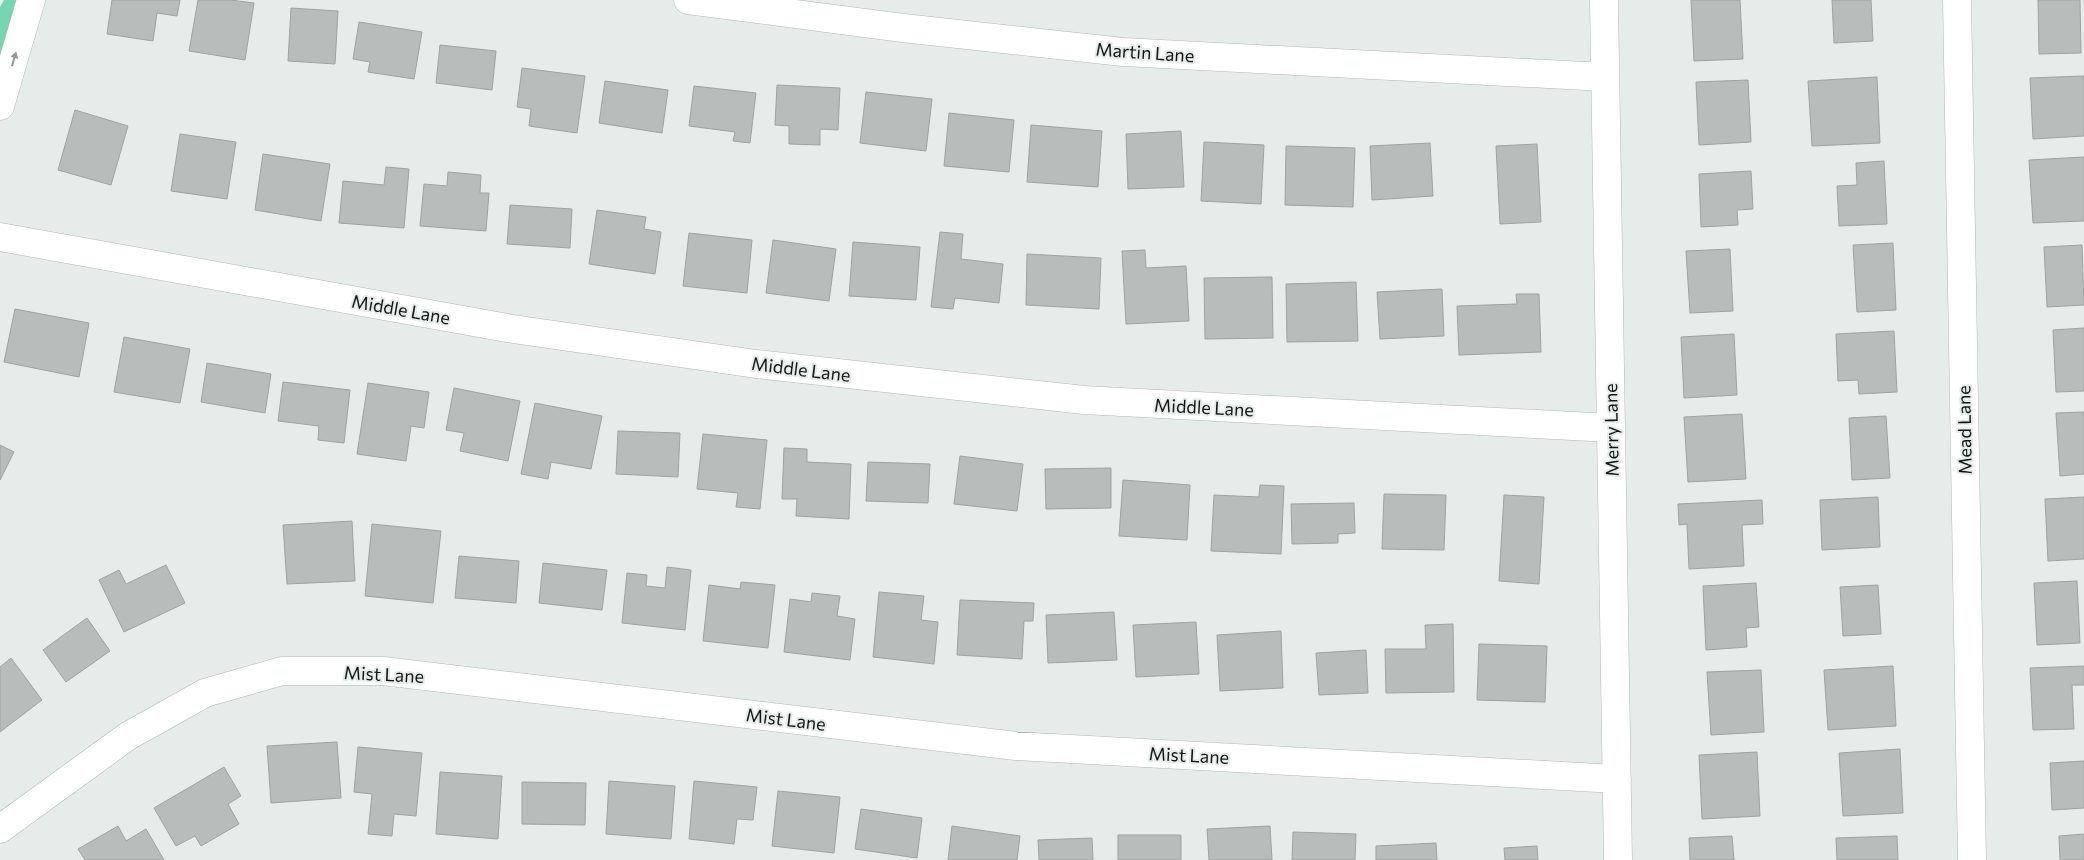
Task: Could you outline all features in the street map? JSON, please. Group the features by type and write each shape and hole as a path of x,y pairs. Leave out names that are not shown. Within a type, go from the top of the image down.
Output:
{"street":[{"path":"0,106 31,0"},
{"name":"Martin Lane","path":"688,0 903,28 1123,52 1605,76"},
{"name":"Merry Lane","path":"1604,0 1618,860"},
{"name":"Mead Lane","path":"1957,0 1972,860"},
{"name":"Middle Lane","path":"0,237 513,329 756,364 1084,400 1611,428"},
{"name":"Mist Lane","path":"0,829 128,736 205,693 282,671 383,671 1016,746 1617,779"}],"green space":[{"path":"4,0 27,0 0,92 0,7"}],"building":[{"path":"112,0 180,0 177,16 157,13 153,41 107,34"},
{"path":"198,0 231,0 254,3 245,60 189,51"},
{"path":"1691,0 1740,0 1743,59 1694,61"},
{"path":"1832,0 1871,0 1873,41 1834,43"},
{"path":"2038,0 2080,0 2081,53 2039,54"},
{"path":"291,8 338,11 335,64 288,61"},
{"path":"359,22 422,32 414,79 368,72 370,62 353,59"},
{"path":"440,45 496,51 492,90 436,83"},
{"path":"522,68 585,76 577,133 529,126 531,109 517,107"},
{"path":"2084,76 2084,136 2033,139 2030,78"},
{"path":"1877,77 1880,143 1812,146 1808,81"},
{"path":"1748,80 1751,142 1699,145 1696,82"},
{"path":"605,81 668,90 662,133 599,123"},
{"path":"777,85 840,88 838,130 820,129 820,145 789,144 789,126 775,125"},
{"path":"694,86 756,93 750,143 733,141 735,132 689,126"},
{"path":"866,92 932,99 926,151 860,143"},
{"path":"75,110 128,126 111,185 58,170"},
{"path":"949,113 1014,120 1009,172 944,166"},
{"path":"1031,125 1102,131 1098,187 1027,182"},
{"path":"1181,131 1184,187 1128,189 1126,134"},
{"path":"180,134 236,142 227,199 171,191"},
{"path":"1204,142 1264,145 1261,204 1201,201"},
{"path":"1430,143 1433,196 1372,200 1370,146"},
{"path":"1537,144 1541,222 1500,224 1496,146"},
{"path":"1286,146 1355,148 1353,207 1285,205"},
{"path":"263,154 330,164 321,221 255,210"},
{"path":"2084,157 2084,221 2033,223 2029,160"},
{"path":"1884,161 1887,224 1839,226 1837,186 1857,185 1856,163"},
{"path":"386,167 409,169 404,228 339,223 343,181 384,185"},
{"path":"1751,171 1753,209 1737,210 1738,225 1701,227 1699,174"},
{"path":"448,172 481,175 480,193 489,193 486,231 420,226 424,184 447,186"},
{"path":"510,205 572,209 570,248 507,244"},
{"path":"597,210 646,217 644,229 661,232 655,274 589,264"},
{"path":"940,232 963,234 961,259 1003,264 999,303 955,298 953,309 931,307"},
{"path":"689,233 752,240 747,293 683,286"},
{"path":"773,240 836,249 829,301 766,293"},
{"path":"853,242 920,247 916,300 849,296"},
{"path":"1893,243 1896,310 1857,312 1853,245"},
{"path":"2082,245 2084,305 2047,307 2044,247"},
{"path":"1730,249 1733,311 1690,313 1686,251"},
{"path":"1145,250 1146,268 1186,266 1189,321 1126,324 1122,251"},
{"path":"1027,254 1101,258 1099,309 1026,305"},
{"path":"1272,277 1273,338 1205,339 1204,278"},
{"path":"1356,282 1358,341 1287,342 1286,284"},
{"path":"1442,289 1444,336 1380,339 1377,292"},
{"path":"1516,294 1539,294 1541,352 1459,355 1457,306 1517,304"},
{"path":"15,309 89,323 79,377 4,362"},
{"path":"2084,328 2084,391 2056,392 2053,330"},
{"path":"1894,331 1897,392 1859,394 1858,380 1838,381 1836,334"},
{"path":"1734,334 1737,395 1684,398 1681,337"},
{"path":"124,337 190,349 180,403 114,392"},
{"path":"207,363 271,374 265,413 201,402"},
{"path":"283,382 350,390 344,443 318,440 319,426 278,421"},
{"path":"368,383 429,392 424,428 411,426 406,461 357,454"},
{"path":"454,388 520,401 508,461 460,451 464,433 446,430"},
{"path":"535,403 602,416 591,469 551,462 548,479 521,474"},
{"path":"2084,412 2084,474 2060,476 2056,413"},
{"path":"1742,414 1746,479 1688,482 1684,417"},
{"path":"1886,416 1890,478 1852,480 1849,418"},
{"path":"618,431 680,433 678,477 616,474"},
{"path":"703,434 767,440 760,509 736,507 738,493 697,489"},
{"path":"0,445 14,452 0,480"},
{"path":"784,448 807,449 807,462 851,464 849,519 796,516 797,499 782,499"},
{"path":"960,456 1023,464 1017,511 954,504"},
{"path":"868,462 930,464 928,503 866,501"},
{"path":"1111,468 1111,508 1046,509 1045,469"},
{"path":"1123,480 1190,485 1187,540 1119,536"},
{"path":"1260,485 1284,486 1281,554 1211,551 1214,495 1259,497"},
{"path":"1384,494 1446,495 1444,550 1382,549"},
{"path":"1504,495 1544,497 1539,584 1499,581"},
{"path":"1878,497 1880,547 1822,550 1820,500"},
{"path":"2084,497 2084,559 2048,561 2045,499"},
{"path":"1762,500 1763,524 1742,525 1744,566 1689,569 1687,524 1679,525 1678,504"},
{"path":"1354,503 1355,533 1338,534 1338,543 1292,544 1291,504"},
{"path":"352,521 355,581 287,584 283,525"},
{"path":"372,524 441,531 433,603 365,596"},
{"path":"459,556 519,561 516,603 455,598"},
{"path":"543,563 607,570 602,610 539,603"},
{"path":"166,565 185,603 124,632 99,580 119,570 126,584"},
{"path":"667,567 691,570 685,630 622,623 627,573 647,575 646,586 665,588"},
{"path":"2077,581 2080,643 2037,645 2034,583"},
{"path":"741,582 775,585 768,648 703,641 709,585 740,589"},
{"path":"1756,583 1759,627 1746,628 1747,647 1706,650 1703,586"},
{"path":"1878,585 1881,634 1843,636 1840,587"},
{"path":"879,592 924,596 921,620 938,622 934,664 873,657"},
{"path":"812,593 840,596 837,616 855,619 850,660 784,652 790,599 811,602"},
{"path":"960,600 1034,603 1033,621 1024,621 1022,659 957,655"},
{"path":"1114,612 1117,660 1048,663 1046,615"},
{"path":"87,618 110,651 66,682 43,650"},
{"path":"1196,622 1199,674 1136,677 1133,625"},
{"path":"1453,624 1454,692 1386,693 1385,649 1426,649 1425,625"},
{"path":"1281,631 1283,688 1220,691 1217,635"},
{"path":"1479,644 1547,646 1545,702 1477,700"},
{"path":"1366,650 1368,693 1319,695 1316,653"},
{"path":"11,658 42,700 0,732 0,667"},
{"path":"1893,666 1896,726 1828,730 1824,670"},
{"path":"2084,666 2084,685 2072,685 2074,729 2033,730 2030,668"},
{"path":"1761,670 1764,732 1711,735 1707,672"},
{"path":"337,742 341,798 271,803 267,746"},
{"path":"358,747 422,753 416,816 394,814 392,836 368,834 372,794 354,792"},
{"path":"1900,749 1903,813 1843,816 1839,753"},
{"path":"1757,752 1760,816 1702,819 1699,755"},
{"path":"2084,761 2084,808 2052,810 2050,763"},
{"path":"224,767 241,796 228,804 239,824 201,846 195,836 176,846 154,808"},
{"path":"440,772 502,776 498,839 436,834"},
{"path":"609,781 675,786 671,839 606,834"},
{"path":"694,781 757,787 753,820 737,819 734,844 689,839"},
{"path":"522,782 586,783 585,825 522,824"},
{"path":"778,791 840,797 834,853 772,846"},
{"path":"861,809 922,818 917,858 855,849"},
{"path":"118,826 126,841 146,829 164,860 85,860 78,849"},
{"path":"952,826 1020,836 1017,860 948,860"},
{"path":"1270,826 1272,860 1209,860 1207,829"},
{"path":"1293,832 1356,834 1355,860 1292,860"},
{"path":"2084,834 2084,860 2060,860 2059,836"},
{"path":"1118,835 1181,835 1181,860 1118,860"},
{"path":"1732,836 1734,860 1690,860 1689,838"},
{"path":"1897,836 1898,860 1837,860 1836,838"},
{"path":"1092,838 1093,860 1039,860 1038,840"},
{"path":"1436,843 1437,860 1376,860 1376,846"},
{"path":"1537,846 1538,860 1505,860 1504,848"}]}
